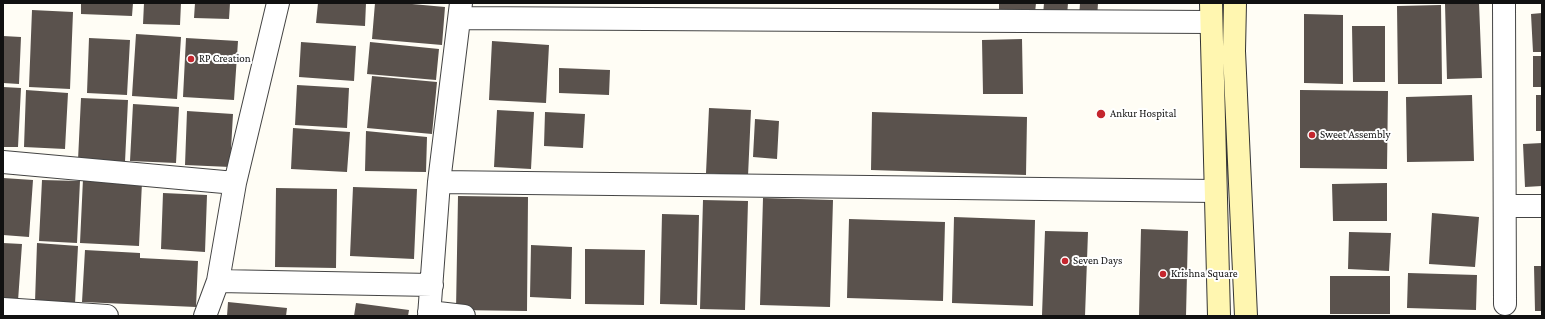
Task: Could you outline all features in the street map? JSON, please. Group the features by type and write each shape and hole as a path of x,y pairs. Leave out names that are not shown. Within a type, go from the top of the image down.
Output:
{"street":[{"path":"204,316 218,281 235,183 278,3"},
{"path":"1235,3 1234,51 1246,316"},
{"path":"1504,3 1505,304"},
{"path":"464,316 429,314 439,182 460,10 1211,12 1219,316"},
{"path":"3,162 235,183"},
{"path":"439,182 1215,192"},
{"path":"1505,206 1542,206"},
{"path":"218,281 432,285"},
{"path":"3,309 108,316"}],"building":[{"path":"81,3 133,3 132,16 81,14"},
{"path":"144,3 181,3 180,25 143,24"},
{"path":"195,3 230,3 229,19 194,18"},
{"path":"318,3 366,3 365,26 316,23"},
{"path":"375,3 401,3 445,7 442,45 372,39"},
{"path":"999,3 1036,3 1035,13 999,12"},
{"path":"1044,3 1068,3 1067,16 1043,15"},
{"path":"1080,3 1098,3 1097,19 1079,18"},
{"path":"1479,3 1482,78 1447,79 1445,4"},
{"path":"1441,5 1442,84 1398,84 1397,6"},
{"path":"32,10 73,12 70,89 29,87"},
{"path":"1542,13 1542,52 1533,52 1531,14"},
{"path":"1304,14 1343,15 1343,84 1304,83"},
{"path":"1352,26 1385,26 1385,82 1353,82"},
{"path":"136,34 181,37 177,99 132,96"},
{"path":"3,36 21,37 19,84 3,83"},
{"path":"89,38 130,40 127,95 87,93"},
{"path":"186,38 238,41 234,100 183,97"},
{"path":"1022,39 1023,94 983,94 982,40"},
{"path":"492,41 549,45 546,103 489,100"},
{"path":"301,42 356,46 354,81 299,77"},
{"path":"370,42 439,49 436,80 367,74"},
{"path":"1533,56 1542,56 1542,87 1533,87"},
{"path":"559,68 610,70 609,95 559,93"},
{"path":"372,76 437,82 432,134 367,128"},
{"path":"297,85 349,88 347,128 295,125"},
{"path":"3,87 21,88 18,147 3,147"},
{"path":"26,90 68,93 65,149 24,147"},
{"path":"1300,90 1388,91 1387,169 1300,168"},
{"path":"1472,95 1474,161 1407,162 1406,97"},
{"path":"1536,95 1542,95 1542,131 1536,131"},
{"path":"81,98 128,100 125,162 78,160"},
{"path":"133,104 179,107 176,163 130,161"},
{"path":"709,108 751,110 748,176 706,173"},
{"path":"497,110 534,112 531,169 494,167"},
{"path":"187,111 233,114 230,167 185,165"},
{"path":"545,112 585,114 583,148 544,146"},
{"path":"872,112 1027,117 1026,175 871,170"},
{"path":"755,119 779,121 777,159 753,157"},
{"path":"293,128 350,132 347,172 291,169"},
{"path":"366,131 427,137 426,172 365,171"},
{"path":"1542,143 1542,186 1525,187 1523,144"},
{"path":"3,178 33,180 29,237 3,235"},
{"path":"83,179 142,182 139,246 80,243"},
{"path":"42,180 80,181 77,243 39,241"},
{"path":"1387,183 1387,221 1333,221 1332,184"},
{"path":"353,187 417,189 414,259 350,256"},
{"path":"276,188 337,189 336,268 275,267"},
{"path":"163,193 207,195 205,252 161,249"},
{"path":"458,196 528,197 527,311 456,310"},
{"path":"763,198 833,200 830,307 760,305"},
{"path":"703,200 748,201 745,310 700,309"},
{"path":"1432,213 1479,217 1475,267 1429,264"},
{"path":"662,214 699,215 697,305 660,304"},
{"path":"954,217 1035,220 1033,306 952,303"},
{"path":"849,219 945,222 943,301 847,298"},
{"name":"Krishna Square","path":"1141,229 1188,231 1186,316 1139,316"},
{"path":"1045,231 1088,232 1085,316 1042,315"},
{"path":"1349,232 1391,233 1389,271 1348,269"},
{"path":"3,243 22,244 18,301 3,300"},
{"path":"37,243 78,246 75,304 35,302"},
{"path":"531,245 572,247 571,299 530,297"},
{"path":"585,249 645,250 644,305 585,304"},
{"path":"85,250 140,253 140,258 198,261 196,307 82,302"},
{"path":"1534,266 1542,266 1542,311 1535,311"},
{"path":"1408,273 1477,275 1476,310 1407,308"},
{"path":"1330,276 1390,276 1390,314 1330,314"},
{"path":"228,302 287,308 286,316 227,316"},
{"path":"356,303 409,310 408,316 354,316"}],"place":[{"name":"RP Creation","path":"191,59"},
{"name":"Ankur Hospital","path":"1101,114"},
{"name":"Sweet Assembly","path":"1312,135"},
{"name":"Seven Days","path":"1065,261"},
{"name":"Krishna Square","path":"1163,274"}]}
